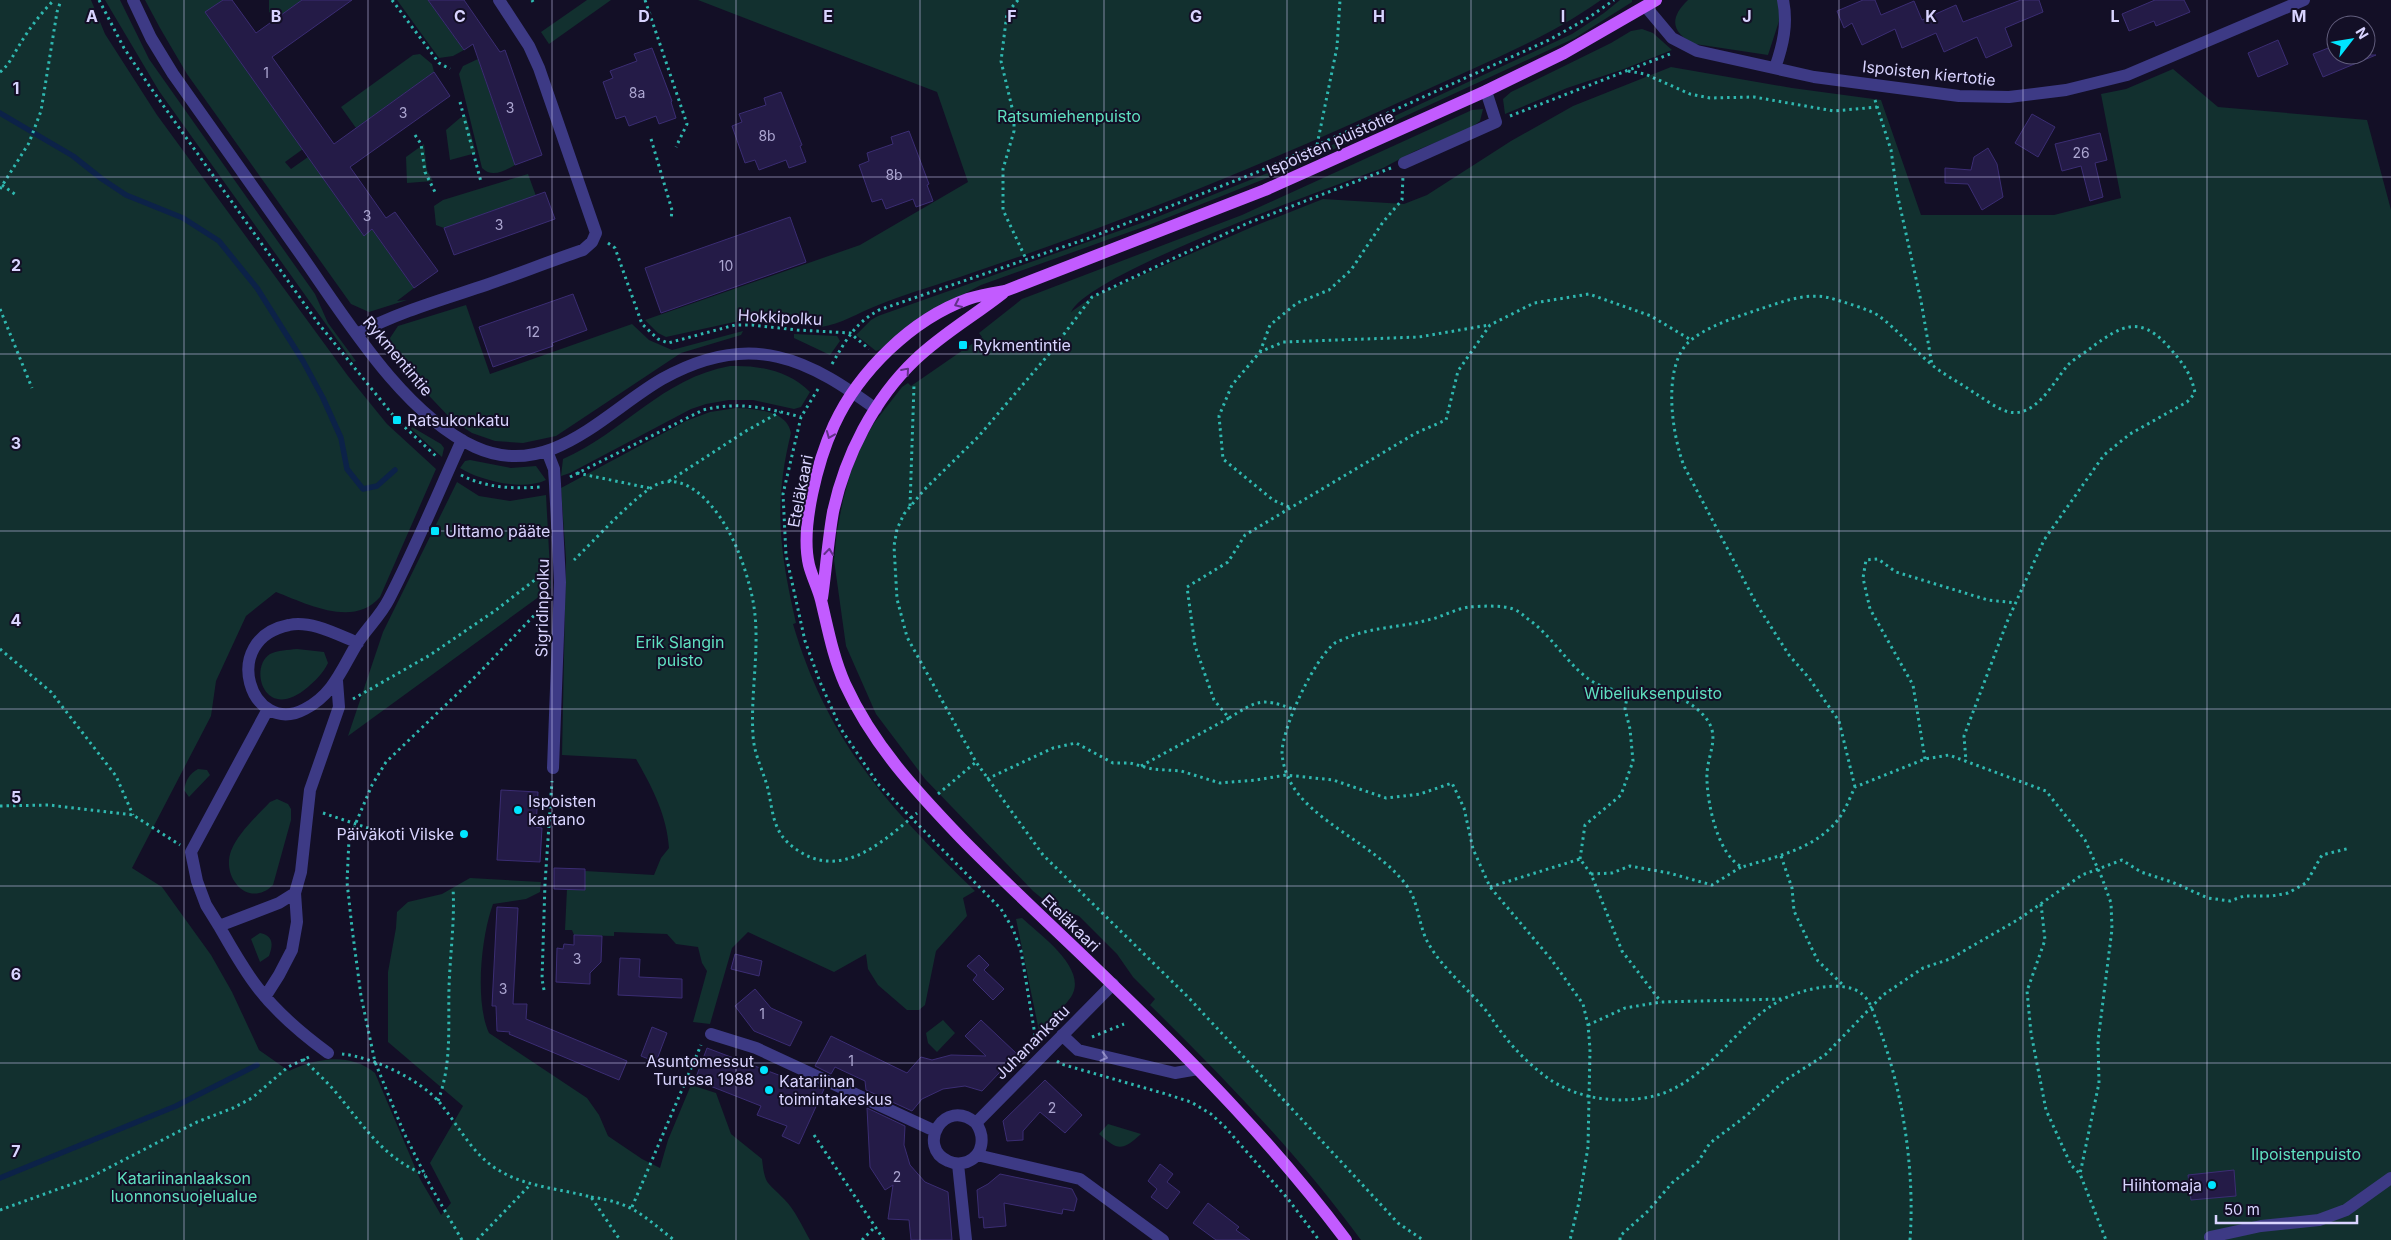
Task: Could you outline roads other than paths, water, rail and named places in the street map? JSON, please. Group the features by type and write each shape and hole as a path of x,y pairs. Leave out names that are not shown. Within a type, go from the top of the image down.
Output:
{"main road":[{"name":"Ispoisten puistotie","path":"852,392 882,358 934,316 971,298 1005,291 1265,190 1486,91 1564,53 1651,3"},
{"name":"Ispoisten puistotie","path":"876,409 915,360 945,334 1005,291"},
{"name":"Eteläkaari","path":"852,392 840,413 824,452 810,509 808,564 821,601 834,654 845,684 862,716 892,763 922,798 988,866 1198,1069 1294,1174 1346,1240"},
{"name":"Eteläkaari","path":"821,601 838,492 856,443 876,409"}],"street":[{"name":"Rykmentintie","path":"133,0 151,38 173,74 357,334 415,404 430,418 462,440 488,452 510,456 534,455 585,433 660,380 709,359 749,353 776,356 800,364 825,376 876,409"},
{"path":"357,334 384,320 424,304 487,285 583,250 592,242 596,233 539,68 529,46 499,0"},
{"path":"1775,68 1784,35 1786,14 1783,0"},
{"name":"Ispoisten kiertotie","path":"1651,3 1672,38 1697,51 1814,77 1983,97 2010,97 2066,90 2127,75 2304,0"},
{"path":"1404,163 1496,122 1486,91"},
{"path":"358,643 320,628 297,625 289,625 265,635 253,648 248,663 252,688 262,706 282,714 296,714 326,696 337,681 358,643 388,600 462,440"},
{"name":"Sigridinpolku","path":"547,451 554,469 566,562 553,768"},
{"path":"265,997 280,975 292,950 297,922 295,893 301,872 310,790 339,707 337,681"},
{"path":"268,709 191,852 197,881 206,905 265,997 304,1036 328,1053"},
{"path":"219,926 279,903 295,893"},
{"name":"Juhanankatu","path":"976,1123 1112,984"},
{"path":"711,1034 756,1048 936,1131"},
{"path":"1062,1035 1078,1050 1175,1073 1198,1069"},
{"path":"957,1115 964,1116 976,1123 982,1138 977,1155 971,1160 958,1164 944,1159 938,1153 935,1146 936,1131 944,1120 957,1115"},
{"path":"977,1155 1080,1179 1163,1240"},
{"path":"958,1164 966,1240"},
{"path":"2210,1237 2261,1226 2319,1220 2346,1210 2391,1178"}],"waterway":[{"path":"0,113 73,156 126,195 183,218 219,241 257,288 303,361 323,398 341,438 347,469 363,489 377,486 395,470"},
{"path":"0,1178 176,1106 257,1065"}],"place":[{"name":"Rykmentintie","path":"963,345"},
{"name":"Ratsukonkatu","path":"397,420"},
{"name":"Uittamo pääte","path":"435,531"},
{"name":"Ispoisten kartano","path":"518,810"},
{"name":"Päiväkoti Vilske","path":"464,834"},
{"name":"Asuntomessut Turussa 1988","path":"764,1070"},
{"name":"Katariinan toimintakeskus","path":"769,1090"},
{"name":"Hiihtomaja","path":"2212,1185"}],"park label":[{"name":"Ratsumiehenpuisto","path":"1069,116"},
{"name":"Erik Slangin puisto","path":"680,651"},
{"name":"Wibeliuksenpuisto","path":"1653,693"},
{"name":"Ilpoistenpuisto","path":"2306,1154"},
{"name":"Katariinanlaakson luonnonsuojelualue","path":"184,1187"}]}
